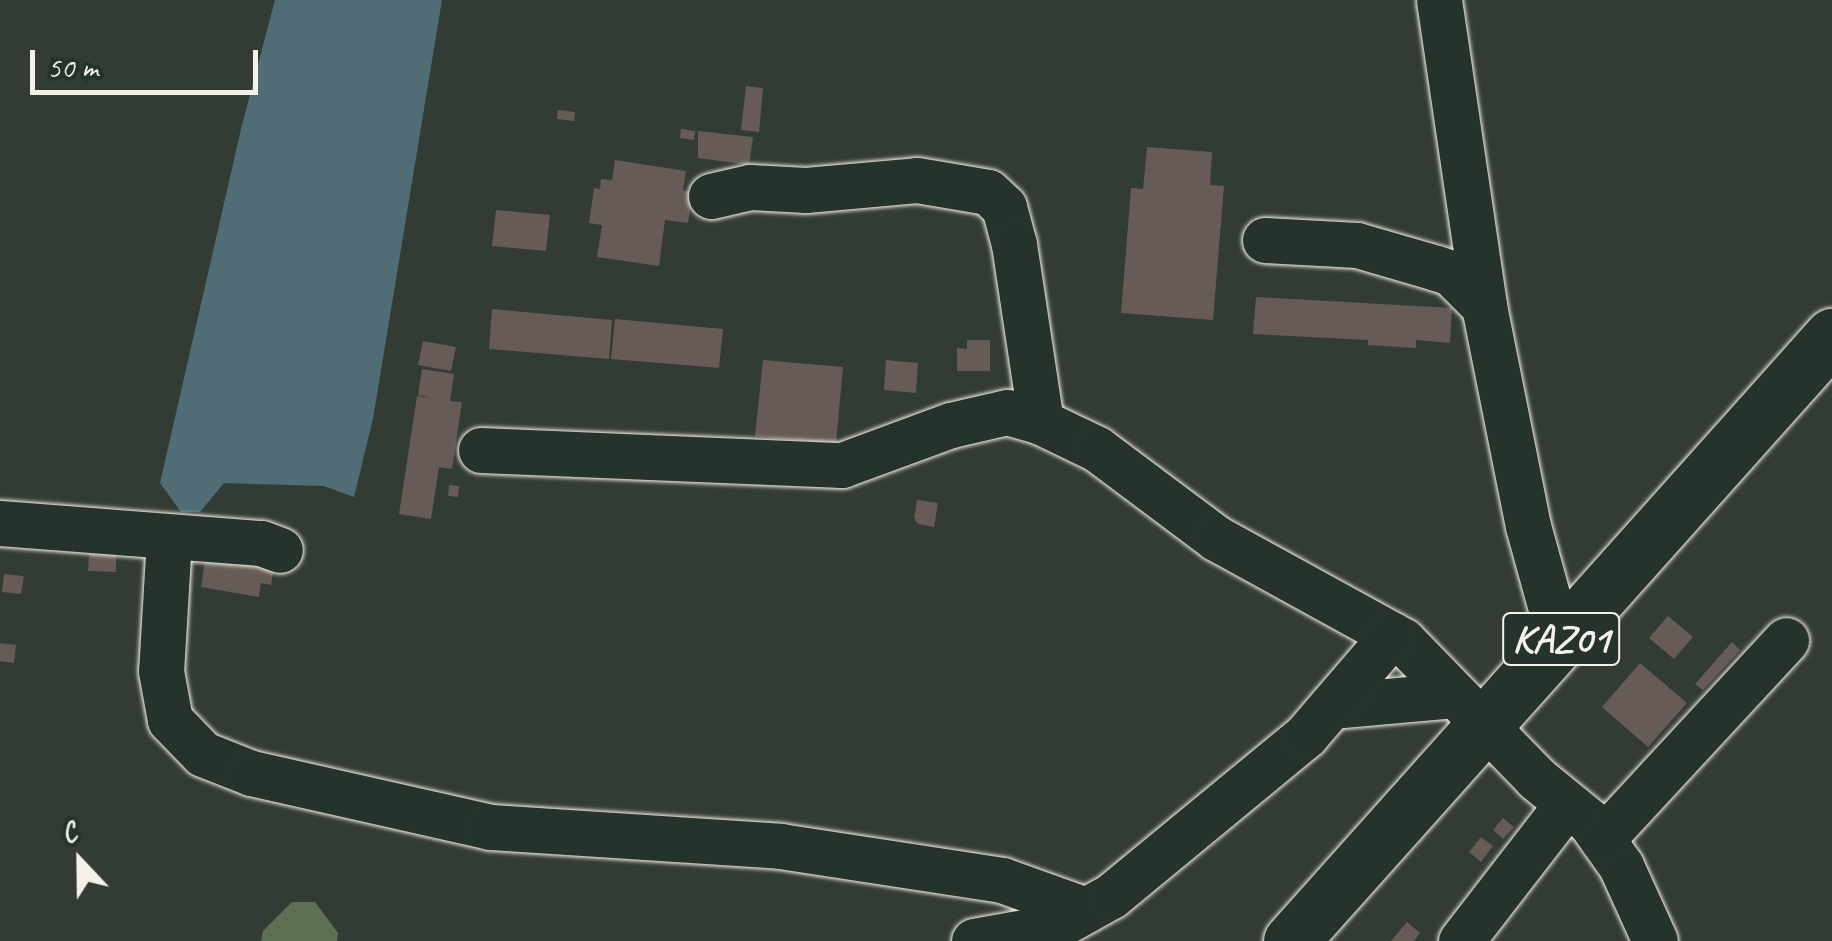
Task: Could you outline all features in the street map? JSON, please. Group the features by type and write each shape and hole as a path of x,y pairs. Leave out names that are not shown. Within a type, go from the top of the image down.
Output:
{"highway":[{"name":"KАZ01","path":"1291,941 1470,711 1560,641 1832,336"}],"street":[{"path":"1439,0 1484,306 1528,526 1560,641"},
{"path":"712,196 750,187 806,190 917,180 988,192 1004,207 1014,244 1041,422"},
{"path":"1265,240 1357,246 1436,268 1450,273 1484,306"},
{"path":"481,450 842,464 951,425 988,416 1007,412 1041,422 1097,450 1216,538 1403,640 1470,711 1590,822 1621,866 1655,941"},
{"path":"0,523 260,543 280,550"},
{"path":"169,538 161,671 170,720 203,754 251,773 490,827 780,846 1002,880 1086,910"},
{"path":"974,941 1057,926 1111,896 1306,736 1392,635"},
{"path":"1602,839 1786,640"},
{"path":"1331,706 1470,711"},
{"path":"1462,941 1567,804"}],"green space":[{"path":"292,902 315,902 338,933 337,941 261,941 263,931"}],"water":[{"path":"275,0 442,0 373,419 354,497 324,486 224,483 200,512 181,512 160,483 241,129"}],"building":[{"path":"746,86 763,88 759,132 741,130"},
{"path":"558,110 575,112 574,121 557,119"},
{"path":"681,129 695,131 694,140 680,138"},
{"path":"698,131 753,137 749,165 698,158"},
{"path":"1147,147 1212,152 1210,185 1224,186 1213,320 1121,313 1131,188 1143,189"},
{"path":"615,160 686,171 683,190 693,192 688,223 665,220 659,266 597,257 602,225 589,223 594,188 600,189 601,179 612,180"},
{"path":"496,210 550,215 546,251 492,246"},
{"path":"1256,297 1452,308 1450,343 1416,340 1416,348 1368,345 1368,340 1253,334"},
{"path":"492,309 612,320 609,359 489,349"},
{"path":"615,319 723,329 719,368 611,359"},
{"path":"967,340 990,340 990,371 957,371 957,348 967,349"},
{"path":"423,341 456,347 451,371 418,365"},
{"path":"763,360 843,367 836,444 755,436"},
{"path":"886,360 918,363 916,393 884,390"},
{"path":"422,369 454,374 450,401 462,402 452,469 439,467 431,519 399,514 417,396 432,398 418,395"},
{"path":"449,485 459,486 458,497 448,496"},
{"path":"917,500 938,503 934,527 918,524 914,518"},
{"path":"89,554 116,554 116,572 88,571"},
{"path":"206,554 274,566 271,585 261,583 259,597 201,587"},
{"path":"4,574 24,576 21,594 2,592"},
{"path":"1668,616 1693,637 1674,659 1649,638"},
{"path":"1732,642 1740,650 1703,690 1695,684"},
{"path":"0,643 16,645 14,663 0,661"},
{"path":"1640,663 1687,703 1648,747 1602,707"},
{"path":"1503,818 1514,827 1503,839 1493,830"},
{"path":"1481,837 1493,846 1481,862 1469,852"},
{"path":"1407,922 1420,933 1414,941 1391,941"}]}
